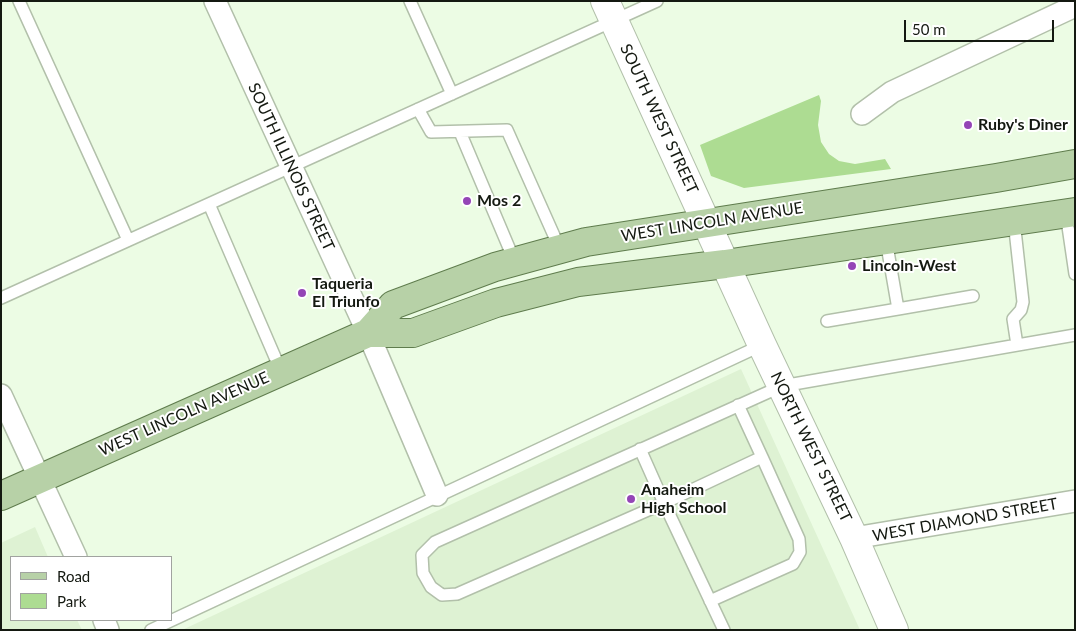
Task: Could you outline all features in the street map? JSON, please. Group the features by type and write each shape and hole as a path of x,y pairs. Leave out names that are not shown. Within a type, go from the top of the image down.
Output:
{"main road":[{"name":"WEST LINCOLN AVENUE","path":"1,496 368,332 393,305 515,262 586,242 986,180 1075,164"},
{"name":"WEST LINCOLN AVENUE","path":"368,332 414,333 496,303 578,282 726,264 1071,213"}],"street":[{"name":"SOUTH ILLINOIS STREET","path":"215,1 290,167 368,332 437,495"},
{"path":"862,114 892,92 1055,8 1075,6"},
{"name":"SOUTH WEST STREET","path":"609,11 726,264"},
{"name":"NORTH WEST STREET","path":"726,264 854,538 894,630"},
{"path":"1,395 6,419 40,479 76,556"},
{"name":"WEST DIAMOND STREET","path":"854,538 1075,501"}],"lane":[{"path":"19,1 128,240"},
{"path":"410,1 452,94"},
{"path":"1,298 452,94 609,11 657,1"},
{"path":"418,109 431,132 507,130 560,249"},
{"path":"460,132 515,262"},
{"path":"209,204 281,371"},
{"path":"1071,213 1075,274"},
{"path":"1014,221 1023,302 1021,310 1013,319 1018,345"},
{"path":"886,240 898,309"},
{"path":"827,321 973,296"},
{"path":"762,457 664,503 457,594 442,595 431,588 423,573 422,556 435,542 782,386 1075,335"},
{"path":"172,620 762,344"},
{"path":"710,600 794,564 800,552 799,539 738,405"},
{"path":"640,449 724,630"},
{"path":"151,630 170,621"}],"shaded area":[{"name":"Anaheim High School","path":"741,369 860,630 182,630"},
{"path":"35,527 48,556 10,556 10,621 78,621 82,630 1,630 1,543"}],"green space":[{"path":"819,95 821,101 818,125 821,142 829,154 839,161 855,164 885,159 891,169 744,188 711,176 700,145"}],"place":[{"name":"Ruby's Diner","path":"968,125"},
{"name":"Mos 2","path":"467,201"},
{"name":"Lincoln-West","path":"852,266"},
{"name":"Taqueria El Triunfo","path":"302,293"},
{"name":"Anaheim High School","path":"631,499"}]}
